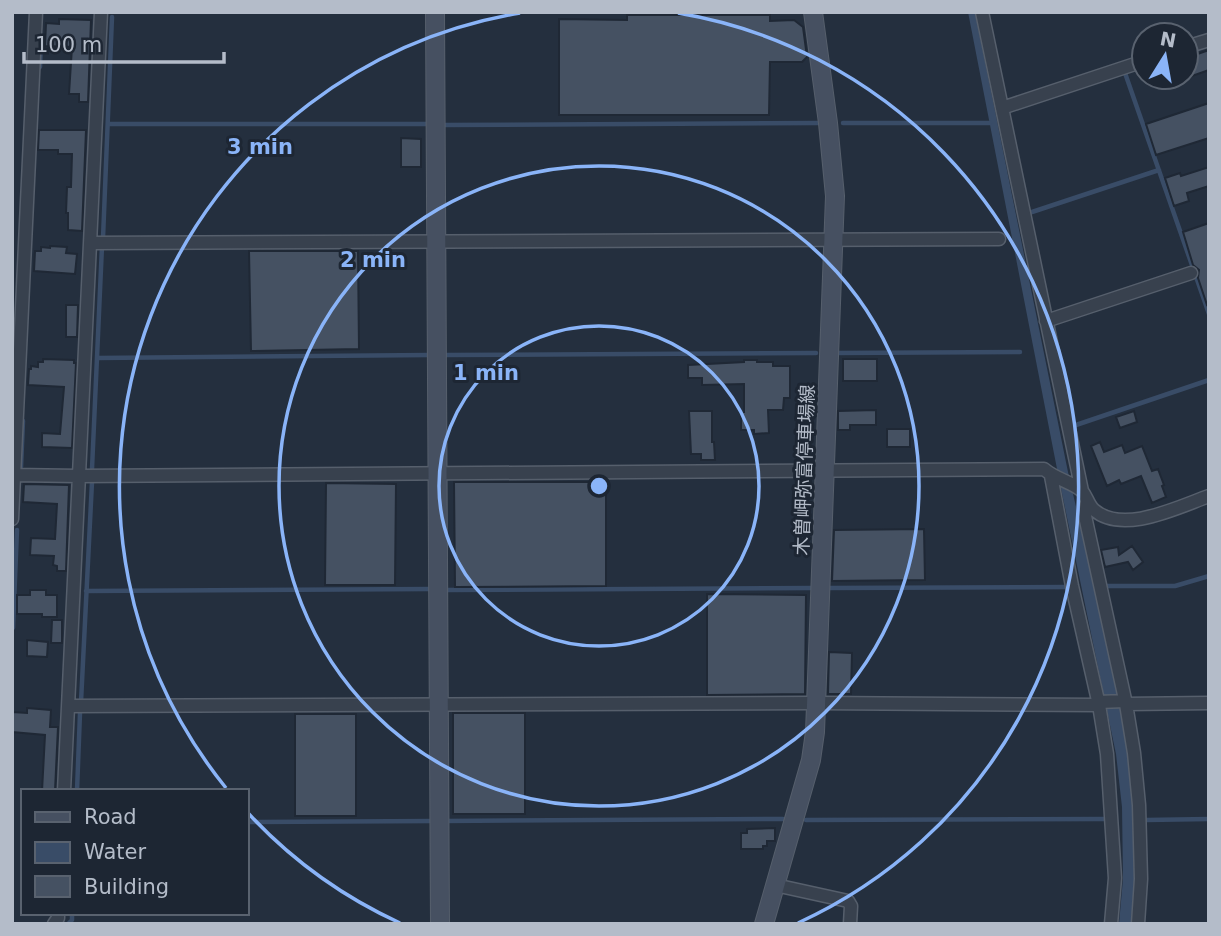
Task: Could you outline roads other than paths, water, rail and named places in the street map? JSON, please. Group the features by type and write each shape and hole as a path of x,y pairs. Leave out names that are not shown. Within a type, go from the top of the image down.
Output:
{"main road":[{"path":"435,12 440,924"},
{"name":"木曽岬弥富停車場線","path":"764,924 811,761 817,703 835,196 833,159 813,12"}],"street":[{"path":"12,519 36,12"},
{"path":"64,789 101,12"},
{"path":"982,12 1133,753 1139,805 1141,879 1138,924"},
{"path":"1002,108 1130,66"},
{"path":"91,243 999,239"},
{"path":"1045,321 1191,273"},
{"path":"14,475 1044,470 1082,494 1093,510 1121,521 1150,516 1209,496"},
{"path":"1051,476 1072,586 1099,703 1107,754 1115,878 1111,924"},
{"path":"68,706 1209,703"},
{"path":"775,885 848,901 851,906 849,924"}],"water":[{"path":"968,12 975,12 1068,472 1120,698 1132,779 1135,879 1131,924 1119,924 1123,879 1122,807 1116,754 1058,474"}],"waterway":[{"path":"103,238 112,17"},
{"path":"40,67 41,42"},
{"path":"1125,73 1209,314"},
{"path":"442,125 819,123"},
{"path":"843,123 990,123"},
{"path":"108,124 427,124"},
{"path":"1032,212 1159,170"},
{"path":"92,469 102,246"},
{"path":"836,353 1020,352"},
{"path":"446,355 816,353"},
{"path":"97,358 430,355"},
{"path":"1076,425 1209,380"},
{"path":"21,467 23,421"},
{"path":"81,702 92,482"},
{"path":"13,628 17,530"},
{"path":"1105,586 1175,586 1209,576"},
{"path":"828,588 1068,587"},
{"path":"446,590 811,588"},
{"path":"86,591 431,589"},
{"path":"77,789 80,713"},
{"path":"444,821 783,819"},
{"path":"806,820 1106,819"},
{"path":"1146,820 1209,819"},
{"path":"248,822 435,821"},
{"path":"68,924 72,915"}]}
